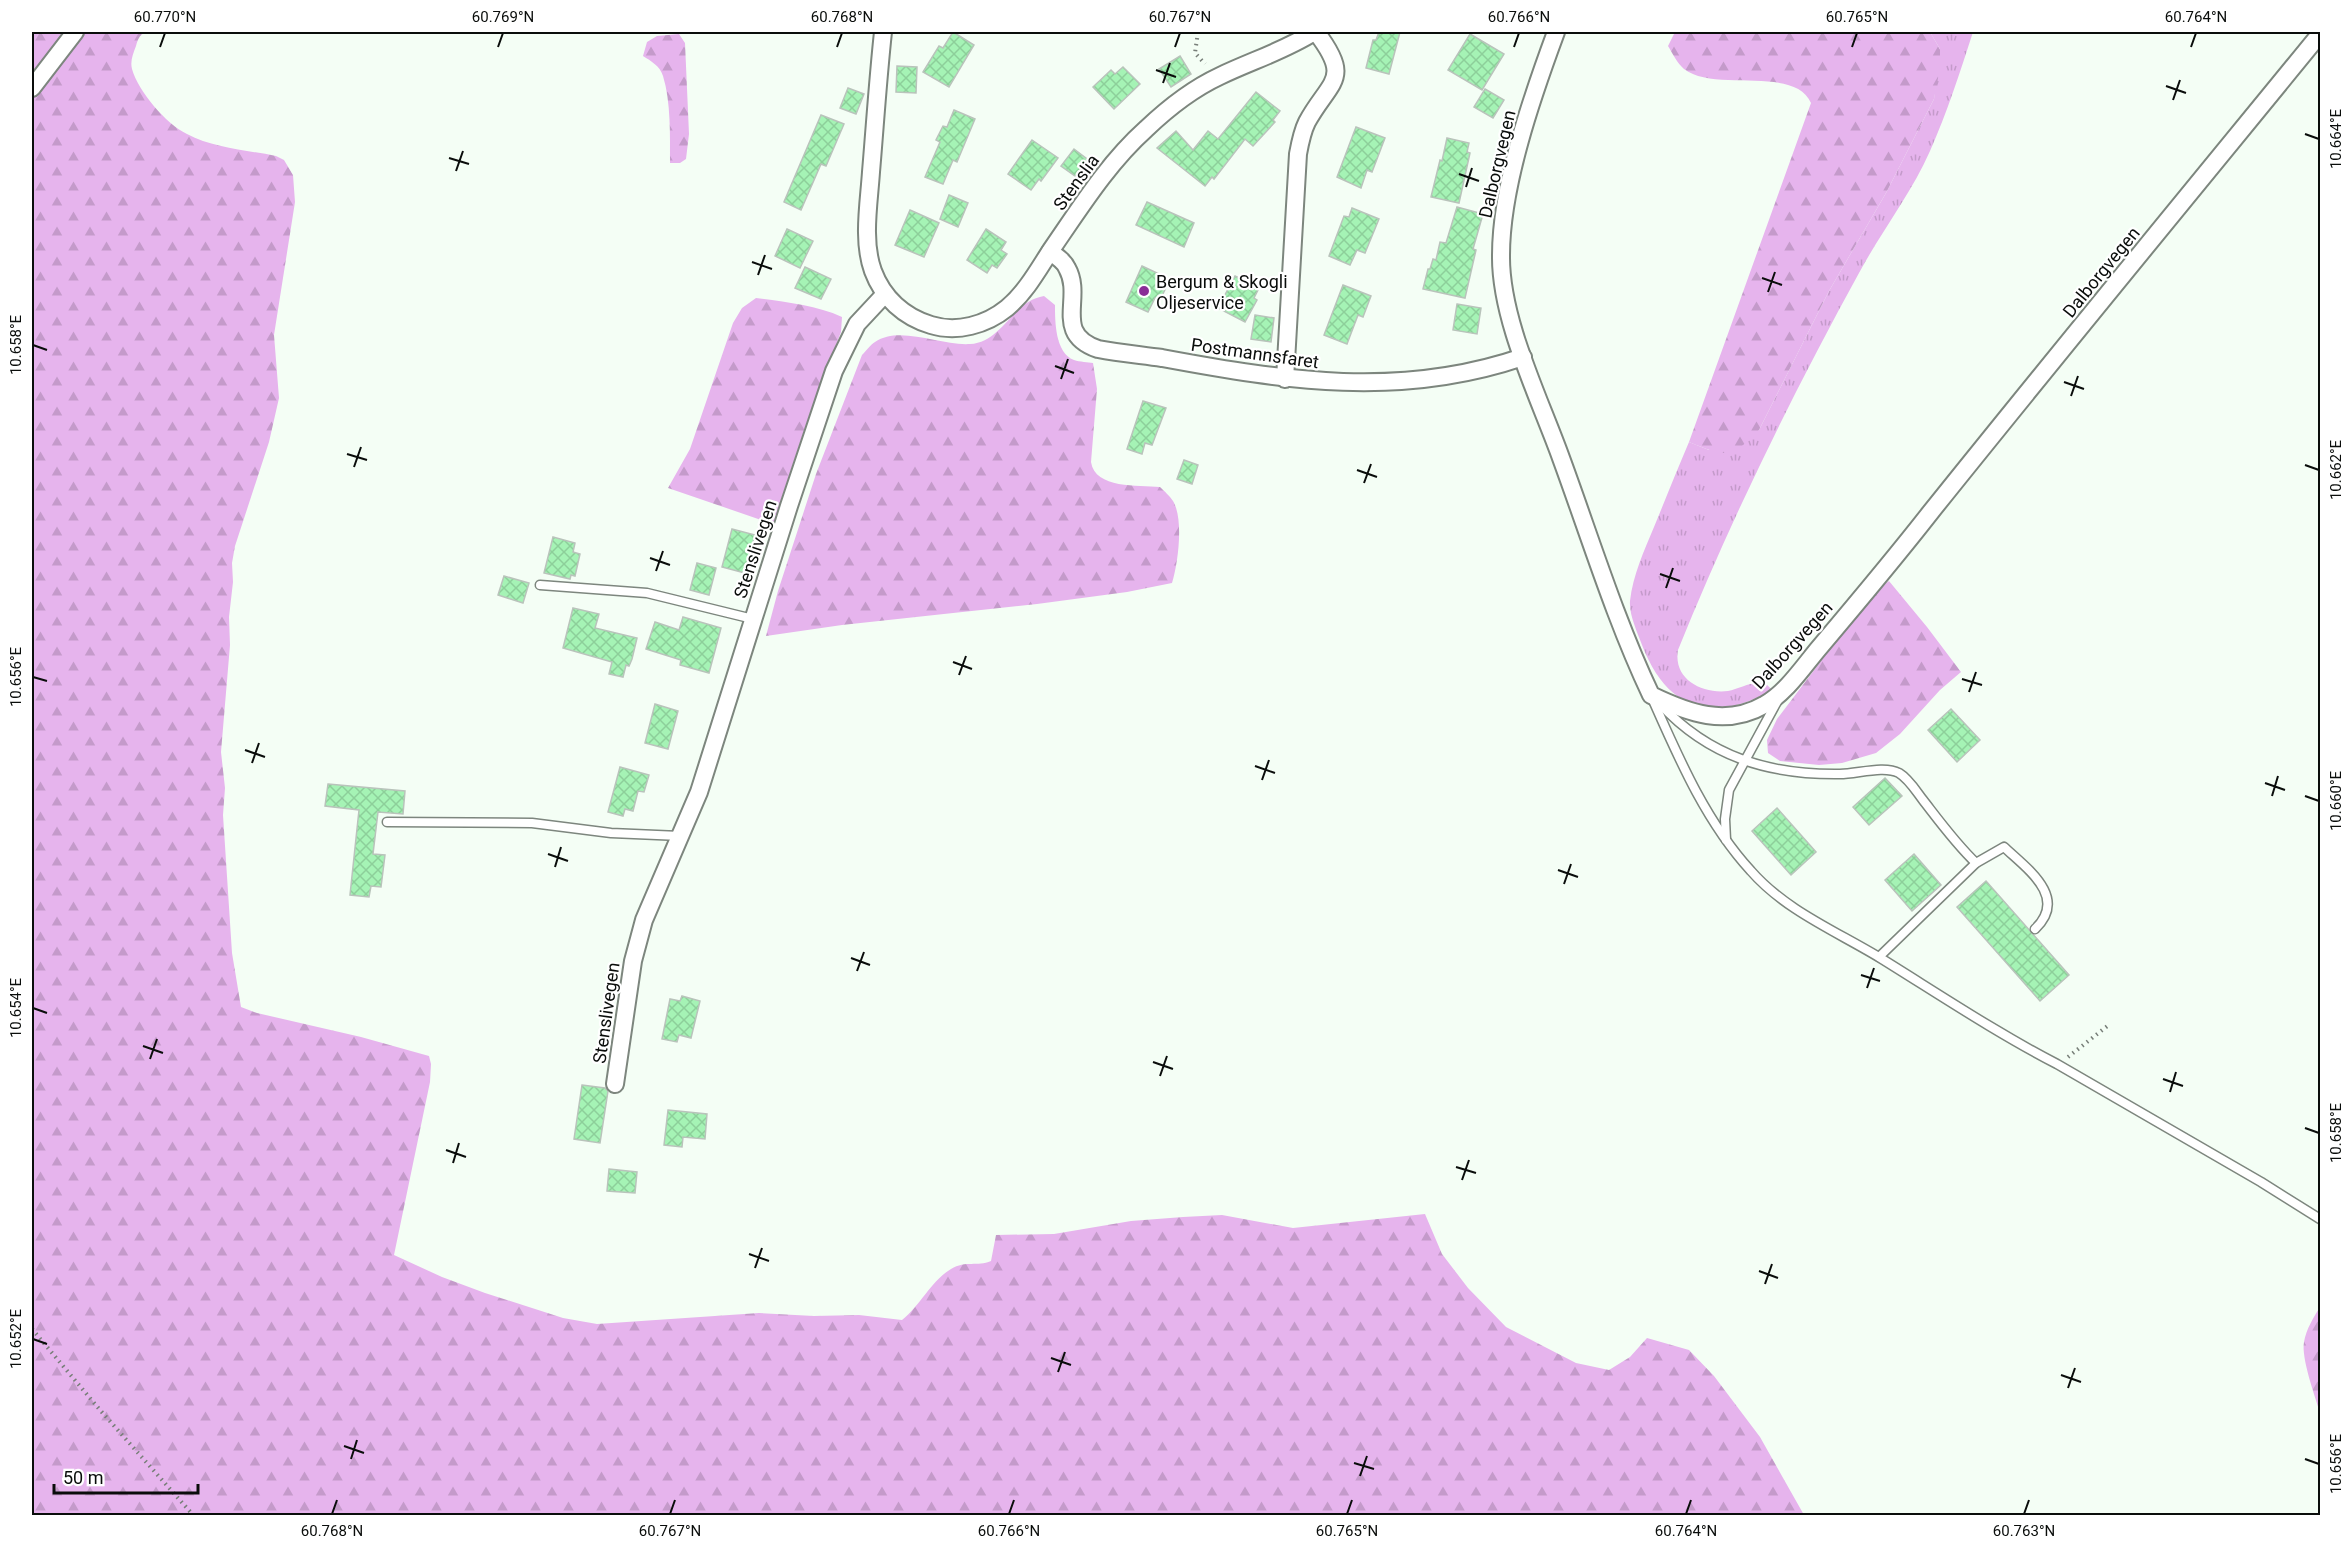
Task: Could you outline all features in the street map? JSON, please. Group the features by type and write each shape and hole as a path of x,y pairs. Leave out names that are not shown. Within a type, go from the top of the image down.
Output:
{"street":[{"path":"32,88 75,32"},
{"path":"883,32 868,234 873,270 885,294"},
{"name":"Stenslia","path":"885,294 910,316 947,329 977,325 997,315 1015,300 1103,176 1134,139 1170,108 1220,76 1276,53 1315,32 1333,57 1335,74 1330,90 1306,123 1298,154 1286,379"},
{"name":"Dalborgvegen","path":"1556,32 1527,117 1503,213 1500,255 1506,301 1523,357 1623,630 1651,695 1690,712 1722,717 1750,712 1772,700 1783,690 1878,578 2320,34"},
{"name":"Postmannsfaret","path":"1050,252 1065,264 1070,273 1072,324 1075,331 1084,343 1108,351 1286,379 1333,383 1408,381 1505,363 1523,357"},
{"name":"Stenslivegen","path":"615,1084 638,940 652,897 680,836 706,770 834,371 857,324 885,294"}],"lane":[{"path":"540,585 647,593 753,619"},
{"path":"1726,841 1726,802 1732,783 1772,714 1783,690"},
{"path":"1651,695 1690,733 1744,761 1797,772 1841,774 1884,770 1897,772 1910,784 1961,849 1976,863"},
{"path":"1651,695 1694,787 1726,841 1753,874 1782,899 1811,919 1879,957 2025,1048 2057,1064 2261,1182 2320,1219"},
{"path":"387,822 532,824 611,833 680,836"},
{"path":"1879,957 1976,863 2004,848 2044,887 2048,898 2045,916 2036,929"}],"path":[{"path":"1198,32 1195,53 1220,76"},
{"path":"2057,1064 2083,1047 2110,1024"},
{"path":"32,1329 100,1410 194,1515"}],"green space":[{"path":"32,32 145,32 137,41 132,57 132,69 147,97 170,123 197,139 219,146 276,156 284,160 293,175 295,202 274,335 279,398 269,442 235,546 232,563 230,645 221,752 225,788 223,815 232,953 241,1007 429,1056 430,1082 394,1255 442,1277 485,1293 563,1318 597,1324 759,1313 814,1316 859,1315 902,1320 915,1308 937,1280 951,1269 956,1266 991,1261 996,1235 1054,1234 1131,1221 1222,1215 1293,1228 1425,1214 1442,1254 1468,1288 1506,1327 1576,1363 1609,1370 1630,1357 1647,1338 1689,1350 1714,1376 1760,1437 1804,1515 32,1515"},
{"path":"1675,32 1930,32 1940,49 1940,68 1934,99 1886,193 1829,291 1759,430 1741,447 1727,453 1711,451 1689,442 1811,103 1802,92 1789,85 1715,79 1698,76 1684,69 1668,46"},
{"path":"1930,32 1973,32 1936,137 1914,182 1859,273 1786,412 1740,506 1678,650 1680,669 1685,677 1699,687 1728,691 1760,683 1766,684 1772,690 1730,706 1711,708 1694,705 1678,697 1664,684 1652,667 1642,645 1630,606 1631,591 1639,563 1689,442 1709,450 1759,430 1829,291 1886,193 1934,99 1940,49"},
{"path":"679,34 685,43 689,134 686,159 680,163 670,163 670,119 666,86 660,69 643,56 647,42 657,36"},
{"path":"1044,296 1055,305 1057,336 1063,351 1074,360 1093,363 1097,389 1091,462 1094,471 1100,477 1119,484 1160,487 1173,501 1179,530 1178,553 1172,583 1127,592 1037,604 842,625 766,636 778,591 816,474 862,355 875,342 896,335 959,344 981,342 991,336 1024,305"},
{"path":"756,298 811,307 842,317 841,332 810,413 773,524 668,488 690,449 733,323 742,308"},
{"path":"1889,581 1961,672 1940,690 1900,734 1876,753 1842,763 1819,765 1780,761 1768,753 1767,740 1777,719 1871,595"},
{"path":"2320,1307 2320,1413 2309,1377 2304,1342 2310,1323"}],"building":[{"path":"953,32 974,45 949,87 923,72 939,46 943,48"},
{"path":"1379,32 1400,32 1389,74 1366,68 1373,40 1376,40"},
{"path":"1470,34 1504,54 1482,90 1448,70"},
{"path":"1180,56 1191,74 1171,87 1159,69"},
{"path":"897,66 917,67 916,93 896,92"},
{"path":"1123,67 1140,84 1114,109 1093,87 1111,70 1115,74"},
{"path":"848,88 864,94 856,114 840,108"},
{"path":"1485,89 1504,100 1493,118 1474,107"},
{"path":"1256,92 1280,111 1273,120 1275,122 1253,146 1245,139 1214,179 1212,177 1205,186 1157,148 1176,131 1193,150 1208,131 1218,139"},
{"path":"954,110 975,119 957,162 953,160 943,184 925,177 940,142 936,140 943,126 947,127"},
{"path":"821,115 844,124 826,166 821,164 801,210 784,202"},
{"path":"1356,127 1385,138 1372,172 1367,170 1361,188 1337,177"},
{"path":"1447,138 1469,143 1467,152 1470,153 1459,203 1431,197"},
{"path":"1032,140 1058,158 1041,181 1039,179 1031,190 1008,174"},
{"path":"1074,149 1095,165 1082,181 1061,166"},
{"path":"949,195 968,203 958,227 940,219"},
{"path":"1147,202 1194,223 1184,247 1136,225"},
{"path":"1457,207 1483,214 1473,249 1476,250 1465,298 1423,289 1428,269 1433,259 1436,260 1440,242 1446,243"},
{"path":"1352,208 1379,219 1365,253 1357,250 1350,265 1329,256 1344,216 1349,217"},
{"path":"910,210 939,223 924,257 895,245"},
{"path":"787,229 813,241 800,268 775,256"},
{"path":"986,229 1006,242 1001,250 1007,254 997,268 992,265 987,273 967,260"},
{"path":"1142,266 1170,279 1160,300 1155,298 1148,312 1126,302"},
{"path":"805,267 831,279 821,299 795,288"},
{"path":"1235,276 1259,288 1254,298 1257,300 1245,322 1218,308"},
{"path":"1343,285 1371,296 1363,317 1358,315 1347,344 1324,335"},
{"path":"1457,304 1481,308 1477,334 1453,330"},
{"path":"1255,315 1274,318 1271,342 1251,339"},
{"path":"1143,401 1166,408 1152,445 1145,443 1142,454 1127,449"},
{"path":"1184,460 1198,465 1192,484 1177,479"},
{"path":"732,529 755,535 745,573 722,567"},
{"path":"553,537 575,543 573,552 580,554 575,576 571,575 570,579 544,573"},
{"path":"697,563 716,568 709,595 690,590"},
{"path":"504,576 529,583 523,603 498,595"},
{"path":"573,608 599,614 595,628 637,638 632,659 629,666 626,665 623,677 609,674 612,662 563,648"},
{"path":"683,617 721,628 709,673 680,665 681,660 646,649 655,622 679,630"},
{"path":"655,704 678,711 668,749 645,743"},
{"path":"1951,709 1980,740 1957,762 1928,730"},
{"path":"620,767 649,775 644,792 638,791 633,811 625,809 623,816 608,812"},
{"path":"1885,778 1902,796 1869,825 1853,807"},
{"path":"328,784 405,791 403,814 378,812 373,854 385,855 381,887 371,886 369,897 350,895 359,810 325,806"},
{"path":"1777,808 1816,852 1791,875 1752,831"},
{"path":"1914,854 1941,885 1912,911 1885,880"},
{"path":"1986,881 2069,975 2040,1001 1957,907"},
{"path":"682,996 700,1001 691,1038 679,1035 677,1042 662,1039 670,999 680,1001"},
{"path":"582,1085 605,1088 608,1091 600,1143 574,1139"},
{"path":"668,1110 707,1114 705,1139 683,1137 682,1147 664,1145"},
{"path":"609,1169 637,1172 635,1193 607,1191"}],"place":[{"name":"Bergum & Skogli Oljeservice","path":"1144,291"}]}
